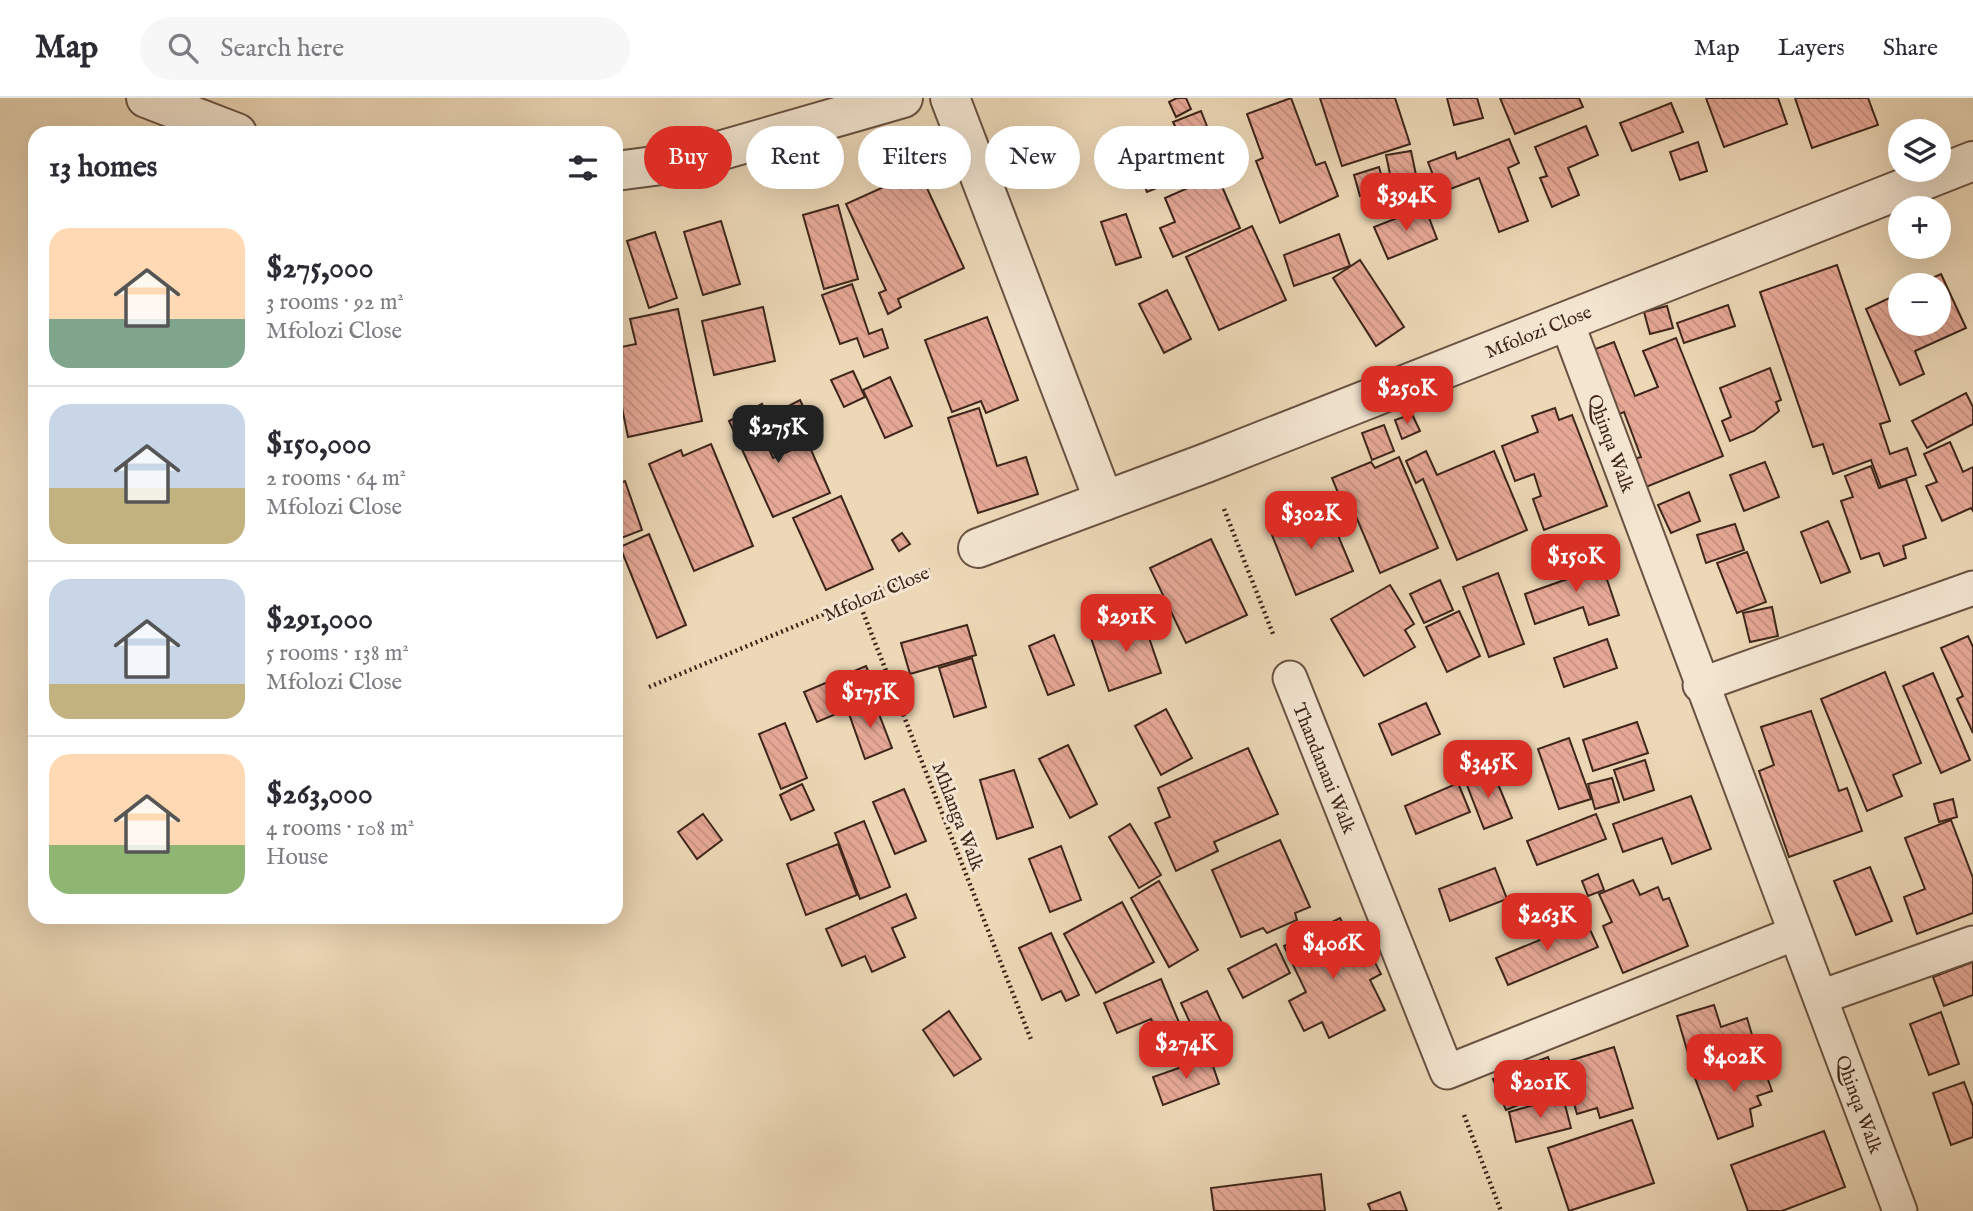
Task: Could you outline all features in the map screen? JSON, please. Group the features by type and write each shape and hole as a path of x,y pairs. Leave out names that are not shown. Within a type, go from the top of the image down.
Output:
{"street":[{"path":"146,98 219,126"},
{"path":"950,98 1104,501"},
{"path":"623,170 677,163 893,100"},
{"name":"Mfolozi Close","path":"978,548 1206,463 1973,161"}],"lane":[{"name":"Qhinqa Walk","path":"1566,320 1793,934 1821,997 1900,1211"},
{"path":"1700,685 1973,588"},
{"name":"Thandanani Walk","path":"1290,678 1447,1072"},
{"path":"1447,1072 1793,934"},
{"path":"1821,997 1973,943"}],"path":[{"name":"Thandanani Walk","path":"1206,463 1290,678"},
{"name":"Mfolozi Close","path":"649,687 859,601 978,548"},
{"name":"Mhlanga Walk","path":"859,601 1032,1042"},
{"path":"1447,1072 1501,1211"}],"building":[{"path":"1186,98 1191,109 1176,117 1169,102"},
{"path":"1291,98 1316,165 1325,162 1338,196 1280,223 1256,161 1263,158 1247,114"},
{"path":"1320,98 1395,98 1410,144 1342,166"},
{"path":"1447,98 1477,98 1483,118 1454,125"},
{"path":"1500,98 1579,98 1583,107 1515,134"},
{"path":"1706,98 1778,98 1787,124 1724,147"},
{"path":"1795,98 1868,98 1878,125 1812,148"},
{"path":"1671,103 1683,132 1632,151 1620,123"},
{"path":"1201,111 1207,126 1175,126 1173,122"},
{"path":"1586,126 1598,155 1568,168 1579,195 1552,207 1540,178 1547,176 1535,147"},
{"path":"1509,139 1519,163 1508,168 1528,221 1499,232 1479,178 1440,193 1428,162 1455,152 1457,159"},
{"path":"1698,142 1707,171 1680,180 1670,152"},
{"path":"1411,151 1416,175 1391,179 1386,155"},
{"path":"1379,167 1385,189 1360,196 1354,175"},
{"path":"879,189 927,189 964,268 898,299 901,307 888,314 879,293 886,290 846,204"},
{"path":"1185,189 1223,189 1240,228 1173,257 1160,228 1175,222 1165,198"},
{"path":"838,205 858,279 824,289 803,215"},
{"path":"1425,207 1437,239 1388,259 1374,227"},
{"path":"1126,214 1141,257 1116,265 1101,222"},
{"path":"721,221 740,284 703,295 684,232"},
{"path":"1252,226 1286,300 1219,330 1186,257"},
{"path":"655,232 677,298 649,308 627,241"},
{"path":"1339,234 1350,266 1294,286 1284,255"},
{"path":"1360,260 1404,327 1376,346 1333,278"},
{"path":"1837,265 1890,421 1880,424 1890,454 1907,448 1916,475 1881,487 1871,460 1833,474 1823,444 1813,447 1760,292"},
{"path":"852,284 869,334 882,329 888,348 864,357 857,338 840,344 822,295"},
{"path":"1167,290 1191,339 1164,353 1139,304"},
{"path":"1951,296 1966,328 1951,335"},
{"path":"1888,299 1888,336 1948,336 1915,351 1924,374 1900,385 1866,309"},
{"path":"1728,305 1735,326 1684,343 1677,323"},
{"path":"1667,306 1673,328 1650,334 1644,312"},
{"path":"763,307 775,361 714,375 702,321"},
{"path":"678,309 702,421 628,437 623,412 623,347 636,344 630,319"},
{"path":"987,317 1018,400 986,413 981,401 952,412 925,340"},
{"path":"1676,338 1723,456 1641,489 1630,460 1641,457 1624,412 1614,416 1590,351 1614,342 1635,396 1658,387 1643,351"},
{"path":"1770,368 1781,400 1776,402 1779,411 1754,431 1730,441 1722,421 1731,417 1720,388"},
{"path":"853,371 865,397 844,407 831,380"},
{"path":"890,377 912,426 885,438 863,390"},
{"path":"1966,393 1973,407 1973,424 1927,448 1912,421"},
{"path":"800,400 814,429 784,444 769,416"},
{"path":"762,404 775,435 765,440 773,458 808,443 830,493 773,517 729,421"},
{"path":"979,408 997,466 1026,457 1038,494 978,513 948,418"},
{"path":"1555,408 1559,420 1572,415 1607,506 1544,530 1533,499 1541,496 1534,474 1515,481 1502,446 1538,432 1532,416"},
{"path":"1412,414 1420,431 1402,439 1395,420"},
{"path":"1384,425 1394,451 1372,460 1362,433"},
{"path":"1950,442 1963,472 1973,467 1973,511 1971,508 1942,521 1926,486 1937,482 1924,454"},
{"path":"711,444 753,546 694,571 649,464 681,450 683,456"},
{"path":"1426,451 1437,475 1494,451 1527,530 1457,560 1423,479 1416,483 1406,461"},
{"path":"1399,457 1438,548 1380,573 1355,514 1348,517 1332,478 1371,462 1375,468"},
{"path":"1765,462 1779,497 1744,511 1730,475"},
{"path":"1871,466 1879,488 1906,479 1926,538 1903,546 1906,558 1884,566 1879,553 1861,559 1841,501 1853,497 1845,476"},
{"path":"625,481 642,530 623,537"},
{"path":"1689,492 1700,521 1671,533 1658,505"},
{"path":"841,496 873,569 826,590 793,518"},
{"path":"1326,507 1353,571 1296,595 1270,530"},
{"path":"1828,521 1850,572 1821,583 1801,532"},
{"path":"1735,524 1744,550 1706,563 1697,535"},
{"path":"902,533 910,544 899,551 892,540"},
{"path":"649,534 686,625 657,638 623,554 623,546"},
{"path":"1211,539 1247,615 1186,643 1150,568"},
{"path":"1747,552 1766,602 1737,613 1717,563"},
{"path":"1598,553 1619,615 1589,625 1583,607 1535,624 1525,594 1573,577 1569,563"},
{"path":"1498,573 1524,644 1489,657 1463,587"},
{"path":"1440,580 1453,610 1424,623 1410,594"},
{"path":"1390,585 1414,624 1405,630 1415,647 1364,676 1331,619"},
{"path":"1772,607 1778,636 1750,642 1743,613"},
{"path":"1459,611 1480,656 1447,672 1426,627"},
{"path":"1142,617 1161,673 1109,691 1090,635"},
{"path":"967,625 976,655 910,674 901,643"},
{"path":"1054,635 1074,685 1048,695 1029,646"},
{"path":"1968,636 1973,647 1973,733 1957,699 1963,696 1941,648"},
{"path":"1607,639 1617,668 1564,687 1554,658"},
{"path":"972,658 986,707 954,717 939,668"},
{"path":"866,666 879,696 817,722 804,692"},
{"path":"1885,672 1921,763 1893,775 1902,796 1867,811 1821,699"},
{"path":"1933,673 1970,760 1941,773 1903,686"},
{"path":"874,701 892,748 865,759 848,711"},
{"path":"1426,703 1440,734 1392,755 1379,724"},
{"path":"1166,709 1192,758 1161,775 1135,726"},
{"path":"1811,711 1839,791 1847,788 1862,831 1789,857 1759,771 1774,765 1761,727"},
{"path":"1637,722 1648,753 1593,771 1583,740"},
{"path":"785,723 807,778 781,789 759,734"},
{"path":"1569,738 1591,799 1559,809 1538,749"},
{"path":"1068,745 1097,804 1070,818 1039,759"},
{"path":"1248,748 1278,814 1214,842 1218,851 1176,871 1155,823 1170,817 1158,788"},
{"path":"1645,760 1654,790 1624,800 1614,770"},
{"path":"1014,770 1033,827 997,839 980,780"},
{"path":"1488,771 1494,786 1498,784 1512,818 1484,829 1465,780"},
{"path":"1612,778 1619,802 1595,809 1588,784"},
{"path":"1458,783 1470,812 1416,834 1405,806"},
{"path":"802,784 814,810 791,820 780,795"},
{"path":"904,789 926,841 895,854 873,802"},
{"path":"1691,796 1711,849 1672,864 1662,838 1623,852 1613,824"},
{"path":"1953,799 1957,817 1939,822 1934,804"},
{"path":"703,814 722,840 697,859 678,832"},
{"path":"1596,814 1606,839 1537,865 1527,841"},
{"path":"1951,820 1973,878 1973,913 1917,934 1904,897 1925,889 1905,838"},
{"path":"864,821 890,887 860,899 835,833"},
{"path":"1130,824 1161,875 1139,888 1109,837"},
{"path":"1280,840 1310,907 1295,913 1297,920 1267,933 1263,928 1241,937 1212,870"},
{"path":"838,844 857,895 806,915 787,864"},
{"path":"1061,846 1081,900 1050,912 1029,859"},
{"path":"1870,867 1892,921 1856,935 1834,881"},
{"path":"1495,868 1507,899 1450,921 1439,889"},
{"path":"1598,874 1604,890 1588,896 1582,881"},
{"path":"1633,880 1640,895 1658,887 1663,900 1669,898 1688,946 1623,973 1603,926 1612,922 1599,894"},
{"path":"1159,881 1198,950 1169,967 1131,898"},
{"path":"906,894 916,918 892,928 905,957 872,972 865,956 842,966 826,929"},
{"path":"1122,902 1154,962 1096,993 1064,934"},
{"path":"1340,918 1361,961 1371,955 1381,974 1370,980 1385,1010 1329,1038 1322,1022 1304,1031 1289,1001 1306,992 1284,946"},
{"path":"1586,921 1598,947 1508,985 1496,958"},
{"path":"1051,933 1079,995 1066,1001 1061,991 1042,1000 1019,948"},
{"path":"1276,944 1290,973 1243,998 1228,969"},
{"path":"1973,962 1973,995 1944,1006 1933,977"},
{"path":"1161,979 1185,1037 1163,1046 1151,1019 1117,1033 1104,1003"},
{"path":"1207,991 1226,1032 1200,1044 1181,1003"},
{"path":"1714,1005 1721,1027 1747,1018 1756,1048 1692,1067 1677,1016"},
{"path":"949,1011 981,1059 954,1076 923,1030"},
{"path":"1941,1012 1959,1064 1929,1075 1910,1024"},
{"path":"1614,1047 1633,1108 1600,1118 1597,1108 1577,1114 1562,1063"},
{"path":"1759,1054 1772,1091 1757,1096 1761,1105 1750,1109 1753,1126 1718,1139 1695,1078"},
{"path":"1210,1057 1219,1084 1163,1105 1153,1077"},
{"path":"1548,1057 1560,1088 1506,1110 1493,1079"},
{"path":"1964,1082 1973,1106 1973,1137 1951,1145 1933,1093"},
{"path":"1563,1097 1571,1128 1516,1142 1509,1112"},
{"path":"1632,1120 1654,1183 1569,1211 1548,1148"},
{"path":"1824,1131 1845,1187 1782,1211 1748,1211 1731,1165"},
{"path":"1321,1174 1325,1211 1214,1211 1211,1188"},
{"path":"1400,1192 1407,1211 1371,1211 1368,1204"}]}
